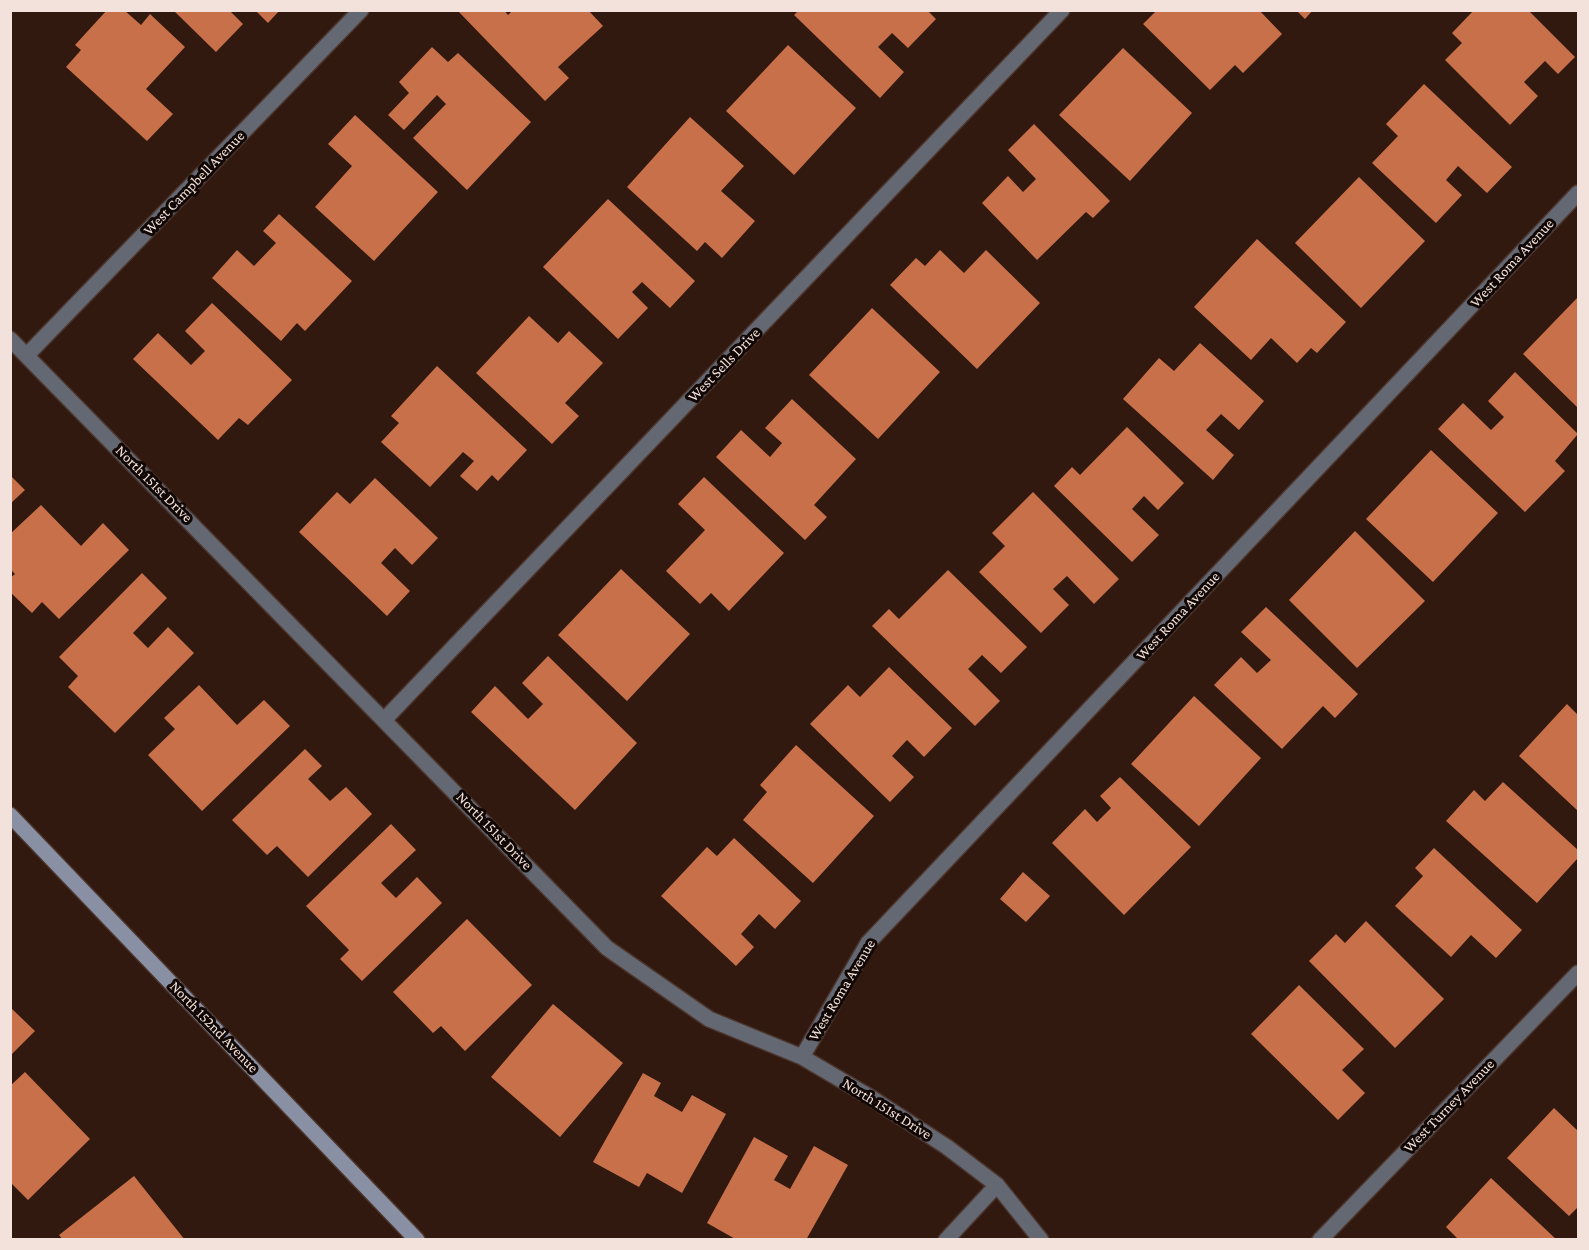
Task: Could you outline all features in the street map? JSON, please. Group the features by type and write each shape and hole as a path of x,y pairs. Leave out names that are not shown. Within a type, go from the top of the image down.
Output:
{"street":[{"name":"West Campbell Avenue","path":"27,355 361,10"},
{"name":"West Sells Drive","path":"385,719 1062,10"},
{"name":"West Roma Avenue","path":"802,1057 868,944 1578,193"},
{"name":"North 151st Drive","path":"10,339 607,948 709,1019 802,1057 870,1097 937,1141 998,1185 1041,1239"},
{"name":"North 152nd Avenue","path":"10,815 417,1239"},
{"name":"West Turney Avenue","path":"1320,1239 1578,973"},
{"path":"946,1239 998,1185"}],"building":[{"path":"107,10 124,10 141,25 150,14 185,47 146,89 173,114 147,141 66,67 81,50 75,45"},
{"path":"173,10 229,10 243,24 216,52"},
{"path":"255,10 280,10 268,23"},
{"path":"457,10 504,10 508,15 513,10 588,10 603,26 558,67 569,78 545,101"},
{"path":"799,10 927,10 936,19 908,48 892,33 878,47 904,72 880,98 794,15"},
{"path":"1157,10 1259,10 1282,34 1243,73 1235,65 1210,90 1143,24"},
{"path":"1296,10 1313,10 1305,19"},
{"path":"1474,10 1528,10 1575,57 1558,74 1545,61 1524,82 1538,96 1510,125 1445,60 1462,43 1452,33"},
{"path":"788,45 856,108 794,175 726,111"},
{"path":"432,47 448,62 458,53 531,122 467,190 413,138 446,104 437,95 404,130 388,115 409,93 399,82"},
{"path":"1123,48 1192,113 1130,181 1059,115"},
{"path":"1424,84 1512,167 1487,193 1458,166 1446,180 1462,195 1436,223 1372,163 1398,136 1386,124"},
{"path":"355,115 438,192 374,261 315,207 352,166 328,144"},
{"path":"690,117 744,166 721,191 755,221 722,258 705,242 697,251 627,187"},
{"path":"1034,124 1110,201 1093,218 1086,212 1037,260 982,203 1008,176 1023,192 1036,179 1008,150"},
{"path":"1359,177 1425,241 1361,308 1295,243"},
{"path":"608,199 695,281 670,308 642,282 632,292 648,308 618,339 543,267"},
{"path":"279,214 352,281 305,331 297,323 281,341 212,278 237,250 254,266 276,243 263,231"},
{"path":"1257,239 1346,322 1317,353 1311,348 1297,363 1271,338 1251,360 1194,307"},
{"path":"940,250 964,273 986,250 1040,303 977,369 890,285 916,258 925,266"},
{"path":"1578,297 1578,408 1523,354"},
{"path":"212,303 292,380 248,425 239,418 218,440 133,359 158,333 191,365 205,351 185,331"},
{"path":"872,308 940,372 878,439 809,375"},
{"path":"529,316 558,343 569,331 603,363 565,403 579,416 552,444 476,373"},
{"path":"1200,343 1264,401 1239,430 1221,414 1206,430 1234,455 1213,480 1123,399 1159,358 1174,371"},
{"path":"437,366 527,450 498,481 492,475 477,491 460,476 474,461 463,452 430,487 381,442 399,423 391,416"},
{"path":"1515,372 1578,434 1555,461 1565,471 1525,512 1438,429 1463,403 1491,430 1504,417 1488,401"},
{"path":"792,399 856,459 814,505 827,517 805,540 716,457 741,430 770,457 782,443 765,428"},
{"path":"1127,427 1184,483 1158,510 1144,496 1132,509 1159,535 1132,562 1054,486 1072,467 1080,475"},
{"path":"1431,450 1498,513 1433,582 1366,519"},
{"path":"10,475 25,490 10,504"},
{"path":"704,477 784,553 729,611 711,593 700,604 666,571 705,530 678,504"},
{"path":"375,478 438,538 412,565 395,548 381,563 410,591 387,616 299,532 337,492 350,504"},
{"path":"1033,492 1119,579 1094,604 1067,576 1053,589 1069,605 1041,633 979,572 1005,546 992,533"},
{"path":"41,505 81,546 103,523 129,550 59,619 42,602 32,613 10,592 10,578 15,574 10,569 10,534"},
{"path":"1355,531 1425,601 1357,668 1289,600"},
{"path":"621,569 690,634 627,701 558,635"},
{"path":"948,570 1027,647 1001,673 982,655 968,669 1000,701 975,726 872,626 889,609 899,619"},
{"path":"142,573 167,598 133,633 148,648 168,627 194,653 115,733 68,687 78,676 59,657"},
{"path":"1266,607 1358,694 1335,718 1323,706 1282,749 1214,685 1241,657 1257,673 1271,660 1241,632"},
{"path":"548,656 637,743 575,810 471,712 495,686 528,719 543,704 522,683"},
{"path":"889,667 952,728 924,757 907,740 892,756 914,777 890,802 810,724 848,685 860,697"},
{"path":"199,685 237,725 264,700 290,726 202,811 148,755 175,729 164,718"},
{"path":"1194,696 1261,758 1199,826 1131,764"},
{"path":"1567,704 1578,715 1578,811 1519,756"},
{"path":"796,745 874,816 813,883 743,820 767,792 760,785"},
{"path":"305,749 322,766 308,779 330,801 346,787 372,814 308,877 277,846 267,855 232,820"},
{"path":"1120,777 1191,847 1124,915 1052,843 1085,809 1097,822 1111,808 1100,796"},
{"path":"1503,782 1578,850 1578,858 1537,903 1446,821 1474,790 1485,801"},
{"path":"391,824 416,850 381,883 396,898 417,877 442,903 362,981 340,959 349,950 306,906"},
{"path":"734,838 801,901 775,929 759,914 741,934 754,947 736,966 661,896 707,847 717,856"},
{"path":"1434,848 1522,930 1496,958 1471,935 1451,957 1395,906 1423,876 1415,868"},
{"path":"1023,872 1050,896 1026,922 1000,899"},
{"path":"467,919 532,985 465,1051 441,1026 433,1033 393,992"},
{"path":"1366,921 1444,999 1395,1048 1309,961 1336,934 1345,943"},
{"path":"1299,985 1364,1049 1342,1070 1365,1093 1338,1120 1251,1034"},
{"path":"553,1004 623,1063 560,1137 491,1077"},
{"path":"10,1007 35,1031 10,1056"},
{"path":"25,1072 90,1139 28,1200 10,1182 10,1086"},
{"path":"643,1073 661,1083 654,1096 682,1112 692,1095 726,1114 682,1193 647,1173 639,1187 593,1162"},
{"path":"1554,1108 1578,1131 1578,1207 1569,1216 1507,1158"},
{"path":"754,1137 788,1156 774,1180 790,1189 814,1146 848,1165 806,1240 737,1240 707,1223"},
{"path":"134,1176 185,1240 63,1240 59,1235"},
{"path":"1491,1178 1557,1240 1459,1240 1446,1227"}]}
